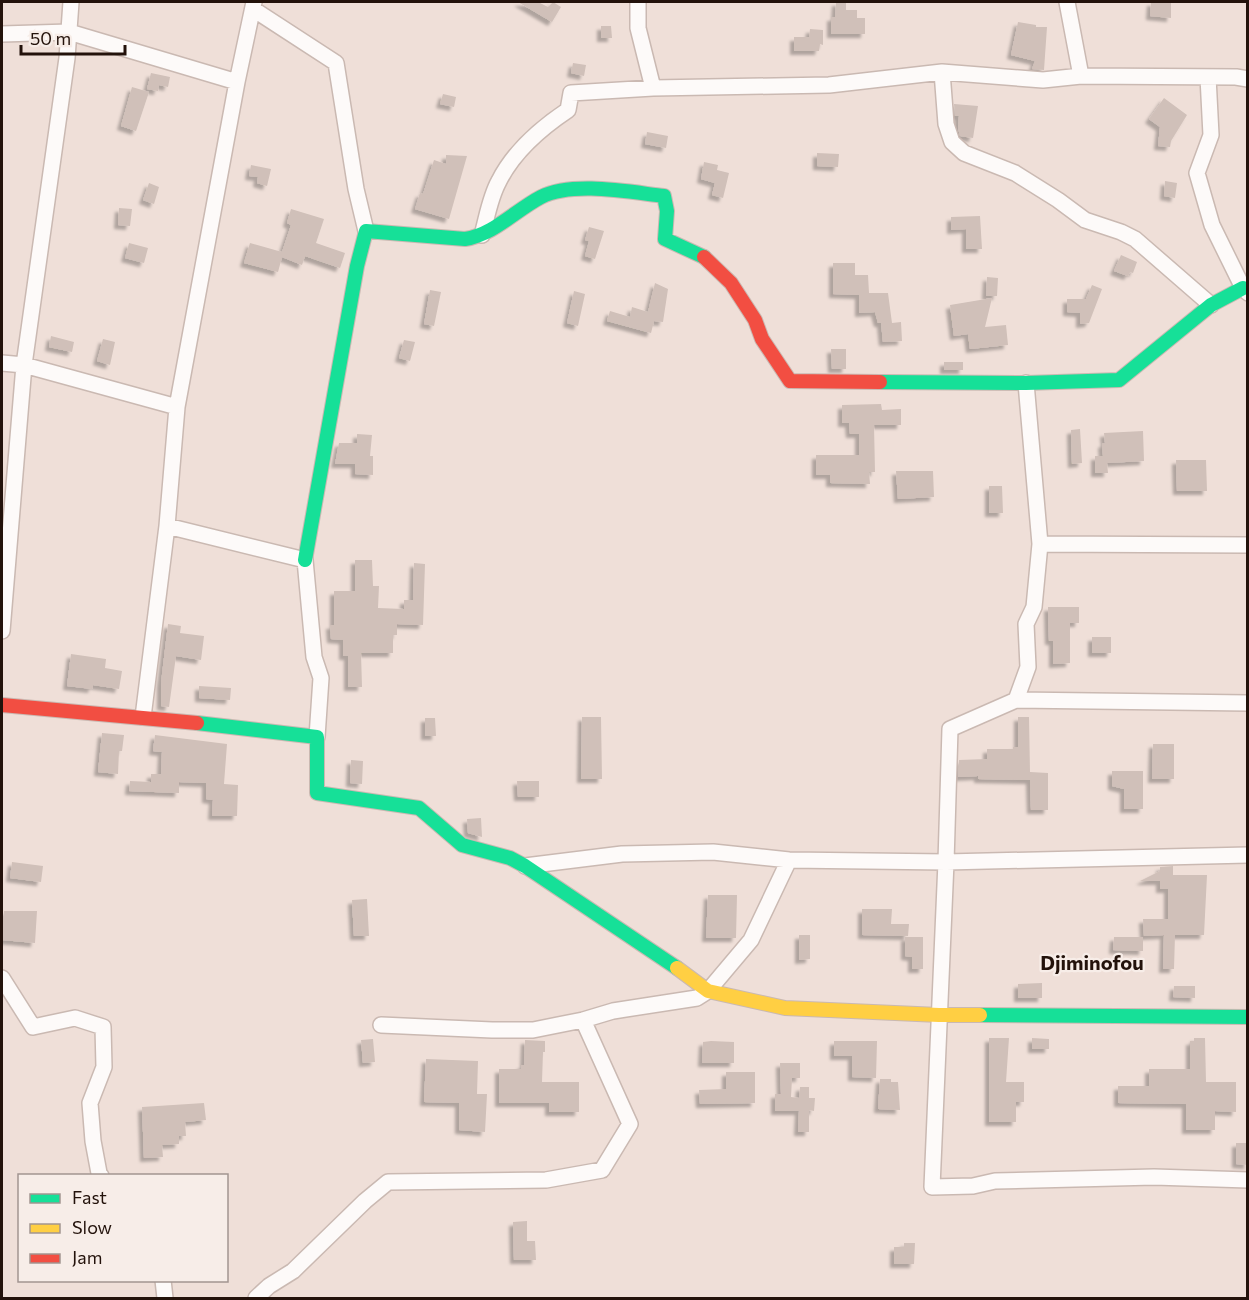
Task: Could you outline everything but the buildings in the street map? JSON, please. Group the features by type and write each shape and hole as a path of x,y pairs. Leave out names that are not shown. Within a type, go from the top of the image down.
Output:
{"street":[{"path":"2,631 24,365 69,32 70,2"},
{"path":"638,2 638,28 652,88"},
{"path":"1067,2 1081,76"},
{"path":"143,717 167,526 177,406 237,82 254,5 336,63 356,189 366,231 357,266 305,560 314,657 321,678 317,737 317,793 419,808 462,845 510,858 525,866 654,951 708,991 784,1008 939,1015 1248,1017"},
{"path":"2,34 69,32 237,82"},
{"path":"942,72 946,124 952,142 964,153 1015,173 1085,220 1135,239 1211,304"},
{"path":"482,235 499,181 514,159 543,127 568,110 571,93 652,88 829,86 942,72 1043,80 1081,76 1248,79"},
{"path":"366,231 465,239 482,235 543,196 565,191 594,188 664,196 667,211 664,239 701,255 730,283 755,320 762,339 790,381 1026,383 1119,380 1211,304 1245,290 1212,225 1197,173 1211,135 1208,77"},
{"path":"2,363 24,365 177,406"},
{"path":"1016,700 1028,667 1026,624 1034,607 1040,544 1026,383"},
{"path":"167,526 305,560"},
{"path":"1040,544 1248,545"},
{"path":"1248,703 1016,700 950,729 932,1187 973,1186 995,1181 1154,1178 1248,1180"},
{"path":"2,705 143,717 317,737"},
{"path":"525,866 622,854 712,852 789,860 946,862 1248,855"},
{"path":"381,1025 533,1030 583,1020 613,1011 697,998 708,991 751,940 789,860"},
{"path":"2,978 33,1027 75,1018 103,1027 104,1067 90,1103 93,1141 100,1174"},
{"path":"256,1299 269,1286 293,1271 365,1201 388,1182 546,1180 602,1170 630,1124 583,1020"},
{"path":"163,1282 165,1299"}],"traffic: fast":[{"path":"305,560 357,266 366,231 465,239 485,233 532,202 554,192 585,189 618,190 664,196 667,211 665,239 704,257"},
{"path":"880,382 1026,383 1119,380 1211,305 1243,288"},
{"path":"197,723 317,737 317,793 419,808 462,845 510,858 525,866 677,968"},
{"path":"980,1015 1248,1017"}],"traffic: slow":[{"path":"677,968 708,991 785,1008 980,1015"}],"traffic: jam":[{"path":"704,257 731,283 755,320 762,339 790,381 880,382"},
{"path":"2,705 197,723"}],"district":[{"name":"Djiminofou","path":"1092,963"}]}
